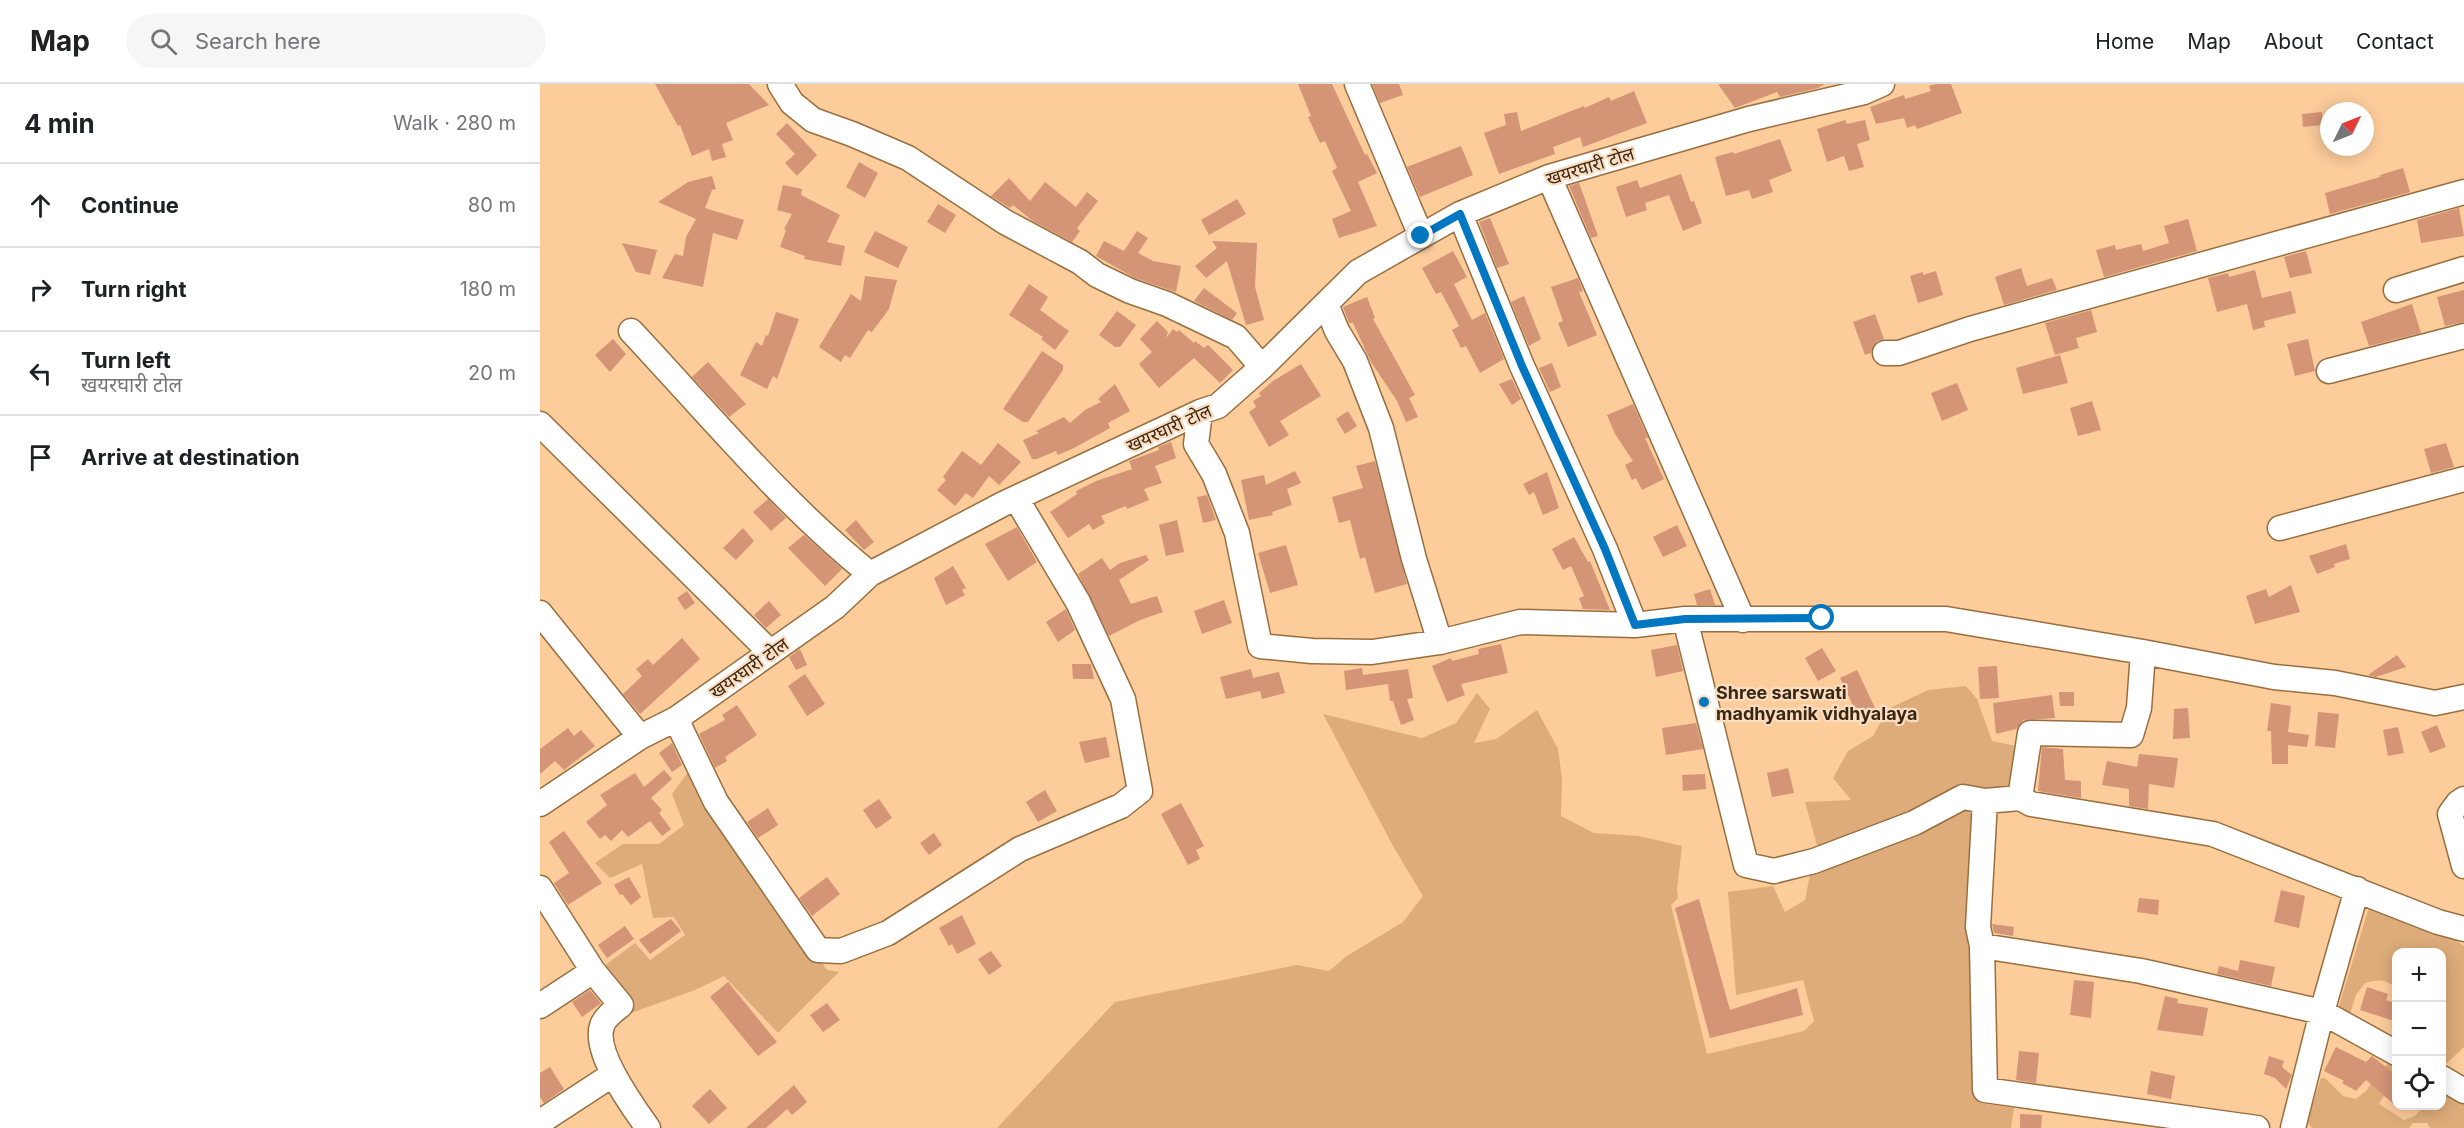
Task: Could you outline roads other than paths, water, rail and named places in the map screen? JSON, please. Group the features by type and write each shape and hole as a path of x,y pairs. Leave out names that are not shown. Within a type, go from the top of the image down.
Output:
{"street":[{"path":"780,84 792,104 813,120 909,158 1005,222 1080,262 1097,275 1236,337 1262,367"},
{"path":"1357,84 1421,236"},
{"name":"खयरघारी टोल","path":"540,804 640,736 676,719 835,607 870,574 1016,498 1200,412 1218,406 1262,367 1358,272 1460,214 1549,177 1749,119 1832,91 1864,92 1882,84"},
{"path":"1549,177 1743,620"},
{"path":"1885,353 1899,354 1970,329 2464,192"},
{"path":"1460,214 1522,366 1605,549 1635,625"},
{"path":"2396,290 2464,269"},
{"path":"1326,304 1337,331 1355,361 1381,428 1414,559 1440,642"},
{"path":"631,331 793,504 834,545 870,574"},
{"path":"2329,371 2464,336"},
{"path":"1200,412 1196,444 1214,474 1237,533 1260,646 1312,651 1372,652 1440,642 1520,622 1635,625 1685,619 1946,619 2143,652 2274,677 2335,683 2435,703 2464,697"},
{"path":"540,424 770,652"},
{"path":"2280,528 2464,479"},
{"path":"676,719 716,802 818,950 841,951 888,933 1020,849 1121,806 1140,791 1123,699 1078,602 1016,498"},
{"path":"540,613 640,736"},
{"path":"1685,619 1746,866 1774,871 1814,861 1914,823 1963,797 1985,801 2020,798 2031,804 2213,834 2439,922 2464,929"},
{"path":"2020,798 2030,734 2131,735 2139,708 2143,652"},
{"path":"2464,800 2458,803 2450,814 2464,866"},
{"path":"1985,801 1978,927 1982,946 1985,1090 2256,1128"},
{"path":"540,888 592,971 621,1005 602,1024 601,1036 612,1075 648,1128"},
{"path":"2293,1128 2322,1012 2357,890"},
{"path":"1982,946 2141,971 2322,1012 2392,1050"},
{"path":"540,1006 592,971"},
{"path":"540,1122 612,1075"},
{"path":"2446,1080 2464,1091"}],"place":[{"name":"Shree sarswati madhyamik vidhyalaya","path":"1704,702"}]}
